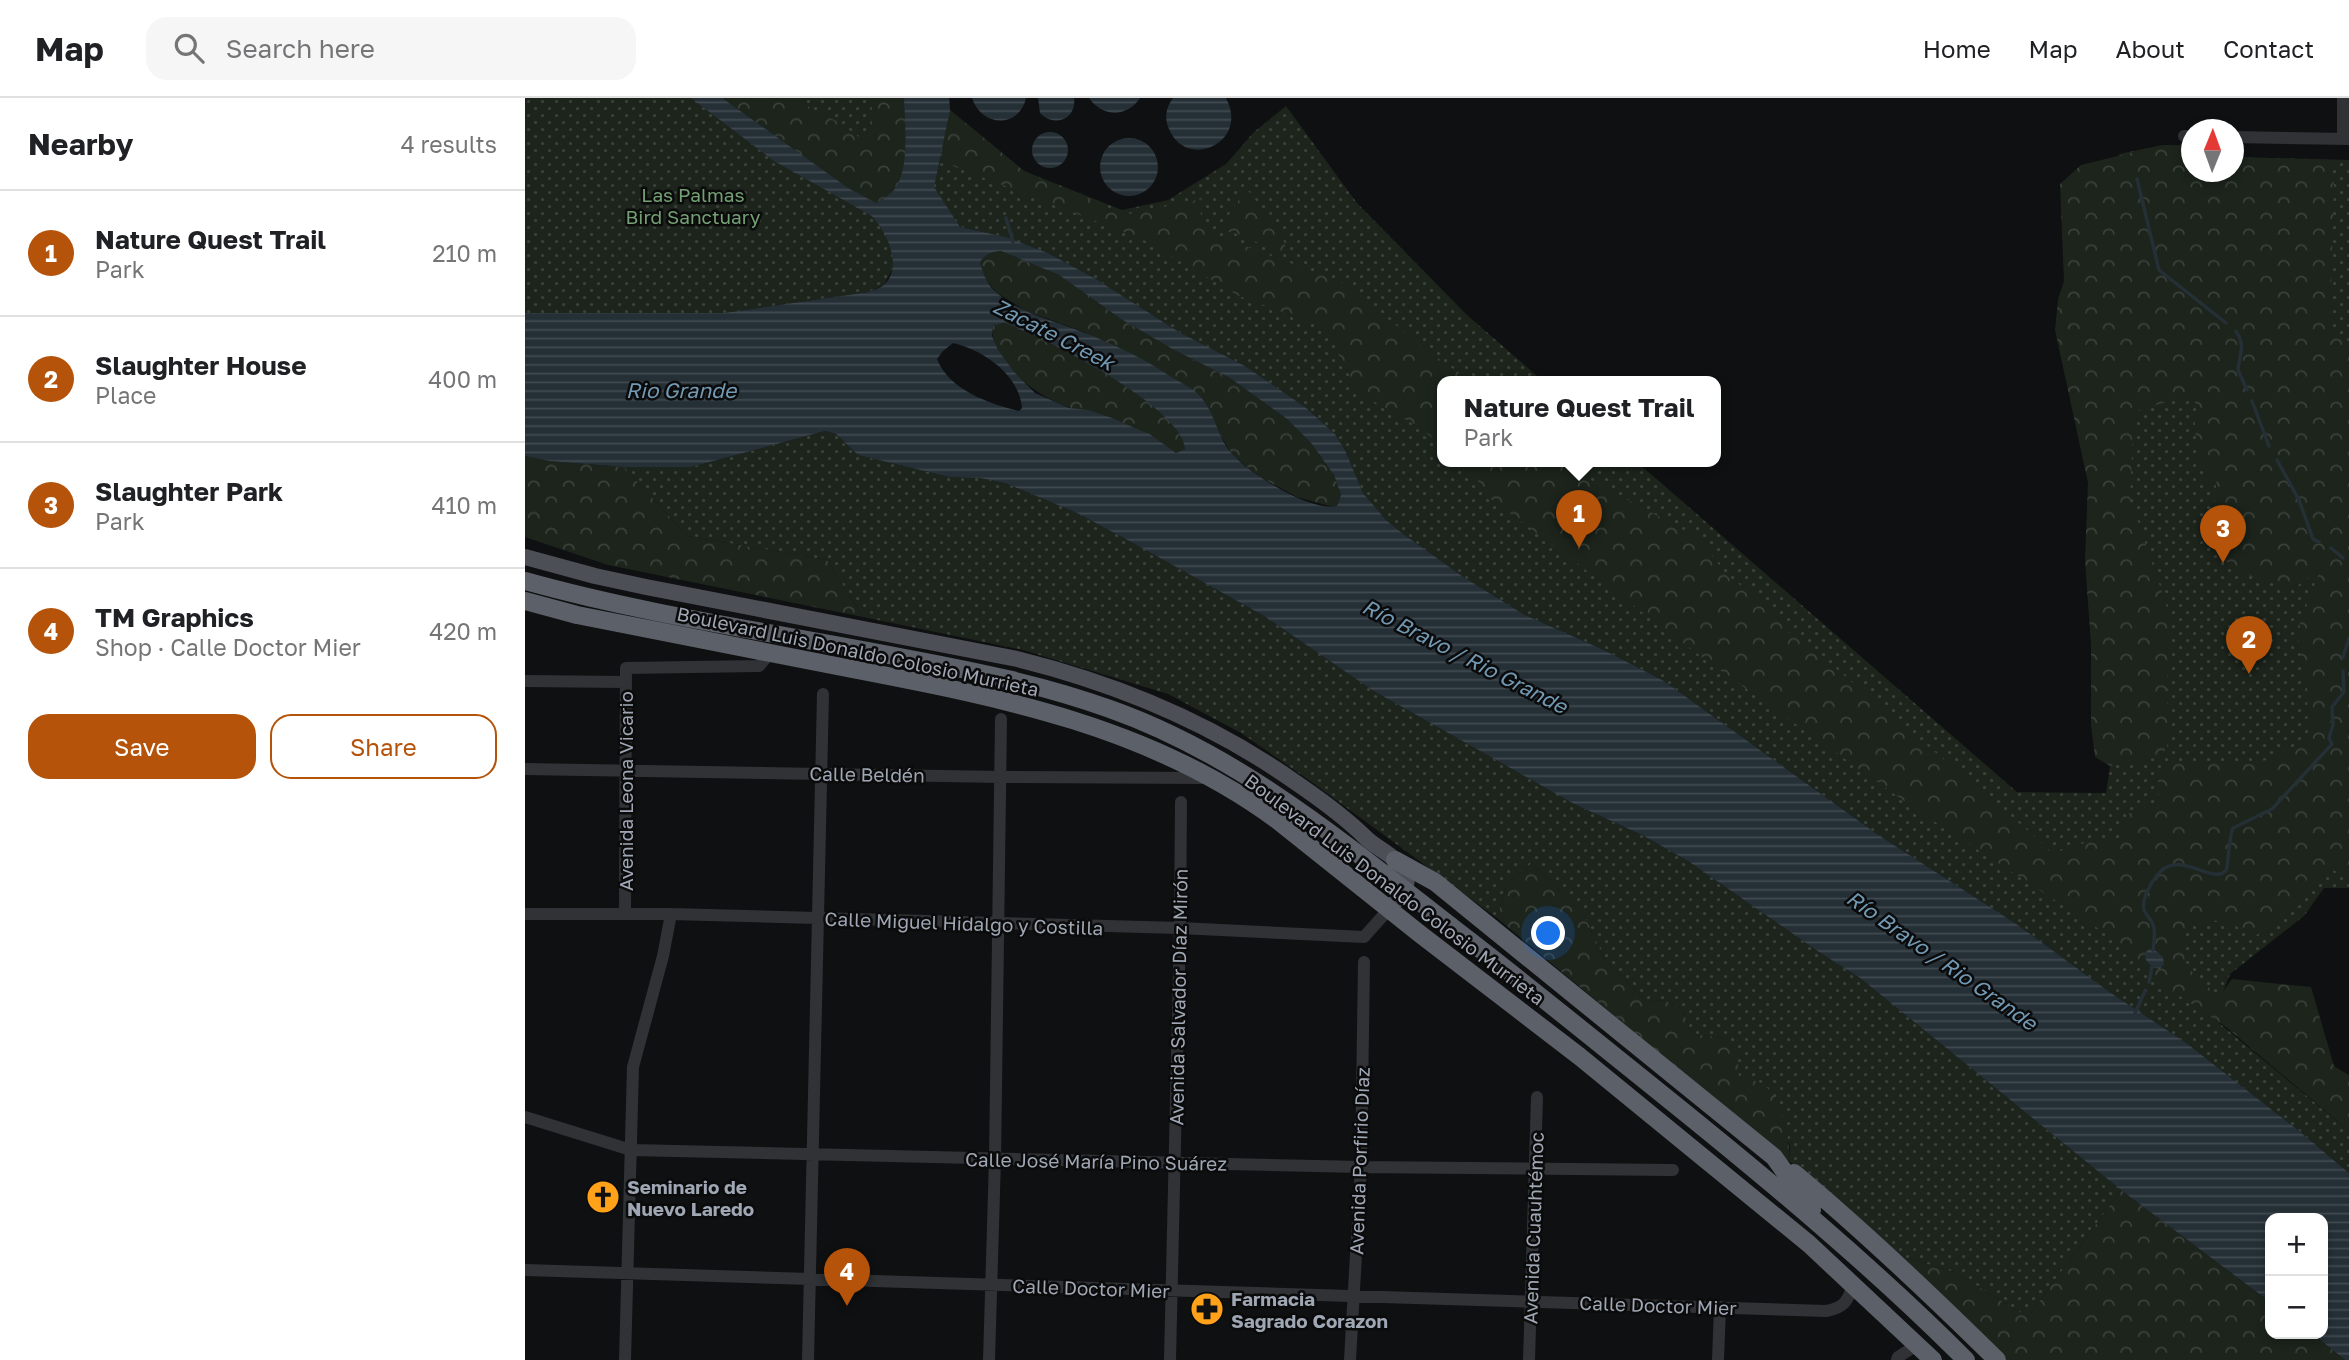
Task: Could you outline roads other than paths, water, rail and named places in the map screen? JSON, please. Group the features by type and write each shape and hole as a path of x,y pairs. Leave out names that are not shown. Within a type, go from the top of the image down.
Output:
{"highway":[{"name":"Boulevard Luis Donaldo Colosio Murrieta","path":"525,581 640,609 1021,682 1148,722 1200,749 1295,807 1543,998 1826,1229 1910,1304 1966,1360"},
{"name":"Boulevard Luis Donaldo Colosio Murrieta","path":"525,601 577,615 939,686 1043,710 1123,736 1210,778 1256,805 1579,1056 1809,1244 1933,1360"},
{"path":"1395,860 1435,882 1849,1219 1997,1360"},
{"path":"1774,1157 1826,1229"}],"main road":[{"name":"Boulevard Luis Donaldo Colosio Murrieta","path":"525,557 646,587 1017,659 1114,687 1159,705 1236,743 1343,816 1395,860 1407,879 1405,891"},
{"path":"1389,909 1405,891"}],"street":[{"path":"2244,137 2346,139 2343,98"},
{"name":"Avenida Leona Vicario","path":"625,914 626,668 759,666 770,653"},
{"path":"525,681 626,682"},
{"path":"808,1360 824,694"},
{"path":"989,1360 995,1158 1001,719"},
{"name":"Calle Beldén","path":"525,769 1210,778"},
{"name":"Avenida Salvador Díaz Mirón","path":"1170,1360 1181,802"},
{"name":"Calle Miguel Hidalgo y Costilla","path":"525,914 671,914 1180,928 1364,937 1389,909"},
{"path":"625,1360 633,1067 671,914"},
{"name":"Avenida Porfirio Díaz","path":"1350,1360 1361,1167 1364,962"},
{"name":"Avenida Cuauhtémoc","path":"1529,1360 1537,1097"},
{"name":"Calle José María Pino Suárez","path":"525,1117 631,1150 1361,1167 1673,1170"},
{"name":"Calle Doctor Mier","path":"525,1270 1826,1311 1837,1309 1849,1299 1853,1285"},
{"path":"1718,1360 1720,1307"},
{"path":"1897,1360 1917,1345"}],"water":[{"name":"Rio Grande","path":"691,98 722,98 848,188 876,203 894,190 902,171 905,146 904,98 949,98 950,110 934,187 960,227 1006,237 1048,253 1096,279 1179,332 1245,366 1305,407 1335,434 1345,450 1363,493 1386,520 1402,533 1465,578 1525,615 1604,650 1664,681 1877,834 2018,925 2111,993 2185,1042 2349,1173 2349,1360 2345,1360 2319,1339 2328,1339 2328,1213 2265,1213 2265,1298 2121,1190 1860,978 1688,861 1642,835 1574,804 1372,690 1264,616 1077,513 1005,483 980,478 949,477 858,455 836,434 825,431 691,467 624,467 549,461 525,456 525,313 724,313 868,292 884,285 893,268 887,239 872,216 774,161","holes":["1001,251 1059,275 1121,319 1230,378 1287,419 1311,443 1334,475 1341,495 1337,506 1326,506 1298,498 1268,482 1243,464 1229,450 1204,401 1186,386 1124,350 1007,301 991,287 980,262 987,255","1004,323 1078,358 1137,394 1161,413 1178,432 1185,449 1176,453 1151,435 1112,418 1088,410 1069,408 1035,393 1014,372 998,350 992,336 993,326","953,343 964,346 998,365 1007,374 1019,396 1022,408 1019,411 983,400 961,387 943,370 937,359 943,351"]},
{"path":"972,98 1026,98 1016,115 1000,120 983,115"},
{"path":"1038,98 1074,98 1074,105 1068,116 1052,120 1040,113"},
{"path":"1089,98 1140,98 1135,105 1115,113 1101,109"},
{"path":"1173,98 1226,98 1231,114 1230,128 1223,139 1201,150 1188,148 1177,142 1166,117"},
{"path":"1050,132 1063,137 1068,150 1063,163 1050,168 1037,163 1032,150 1037,137"},
{"path":"1123,138 1135,138 1150,146 1158,161 1158,173 1150,188 1135,196 1123,196 1108,188 1100,173 1100,161 1108,146"},
{"path":"2149,949 2163,957 2164,964 2160,969 2152,967 2146,960 2145,953"}],"waterway":[{"path":"2137,179 2159,270 2226,323"},
{"path":"1006,218 1013,242"},
{"path":"2236,331 2241,346 2238,370 2247,390"},
{"path":"2252,401 2269,446"},
{"path":"2277,460 2299,500 2313,539 2319,542"},
{"path":"2331,548 2343,558"},
{"path":"2343,657 2349,638"},
{"path":"2153,950 2154,928 2144,905 2146,894 2155,879 2169,866 2188,866 2214,874 2221,874 2226,870 2233,828 2272,809 2332,744 2329,738 2333,725 2332,707 2344,692 2343,671"},
{"path":"2149,982 2152,967"},
{"path":"2135,1013 2145,991"}],"place":[{"name":"Nature Quest Trail","path":"1579,548"},
{"name":"Slaughter Park","path":"2223,563"},
{"name":"Slaughter House","path":"2249,674"},
{"name":"Seminario de Nuevo Laredo","path":"603,1197"},
{"name":"TM Graphics","path":"847,1306"},
{"name":"Farmacia Sagrado Corazon","path":"1207,1309"}],"park label":[{"name":"Las Palmas Bird Sanctuary","path":"693,205"}],"water label":[{"name":"Zacate Creek","path":"1054,334"},
{"name":"Río Bravo / Rio Grande","path":"1465,656"},
{"name":"Río Bravo / Rio Grande","path":"1942,960"}]}
